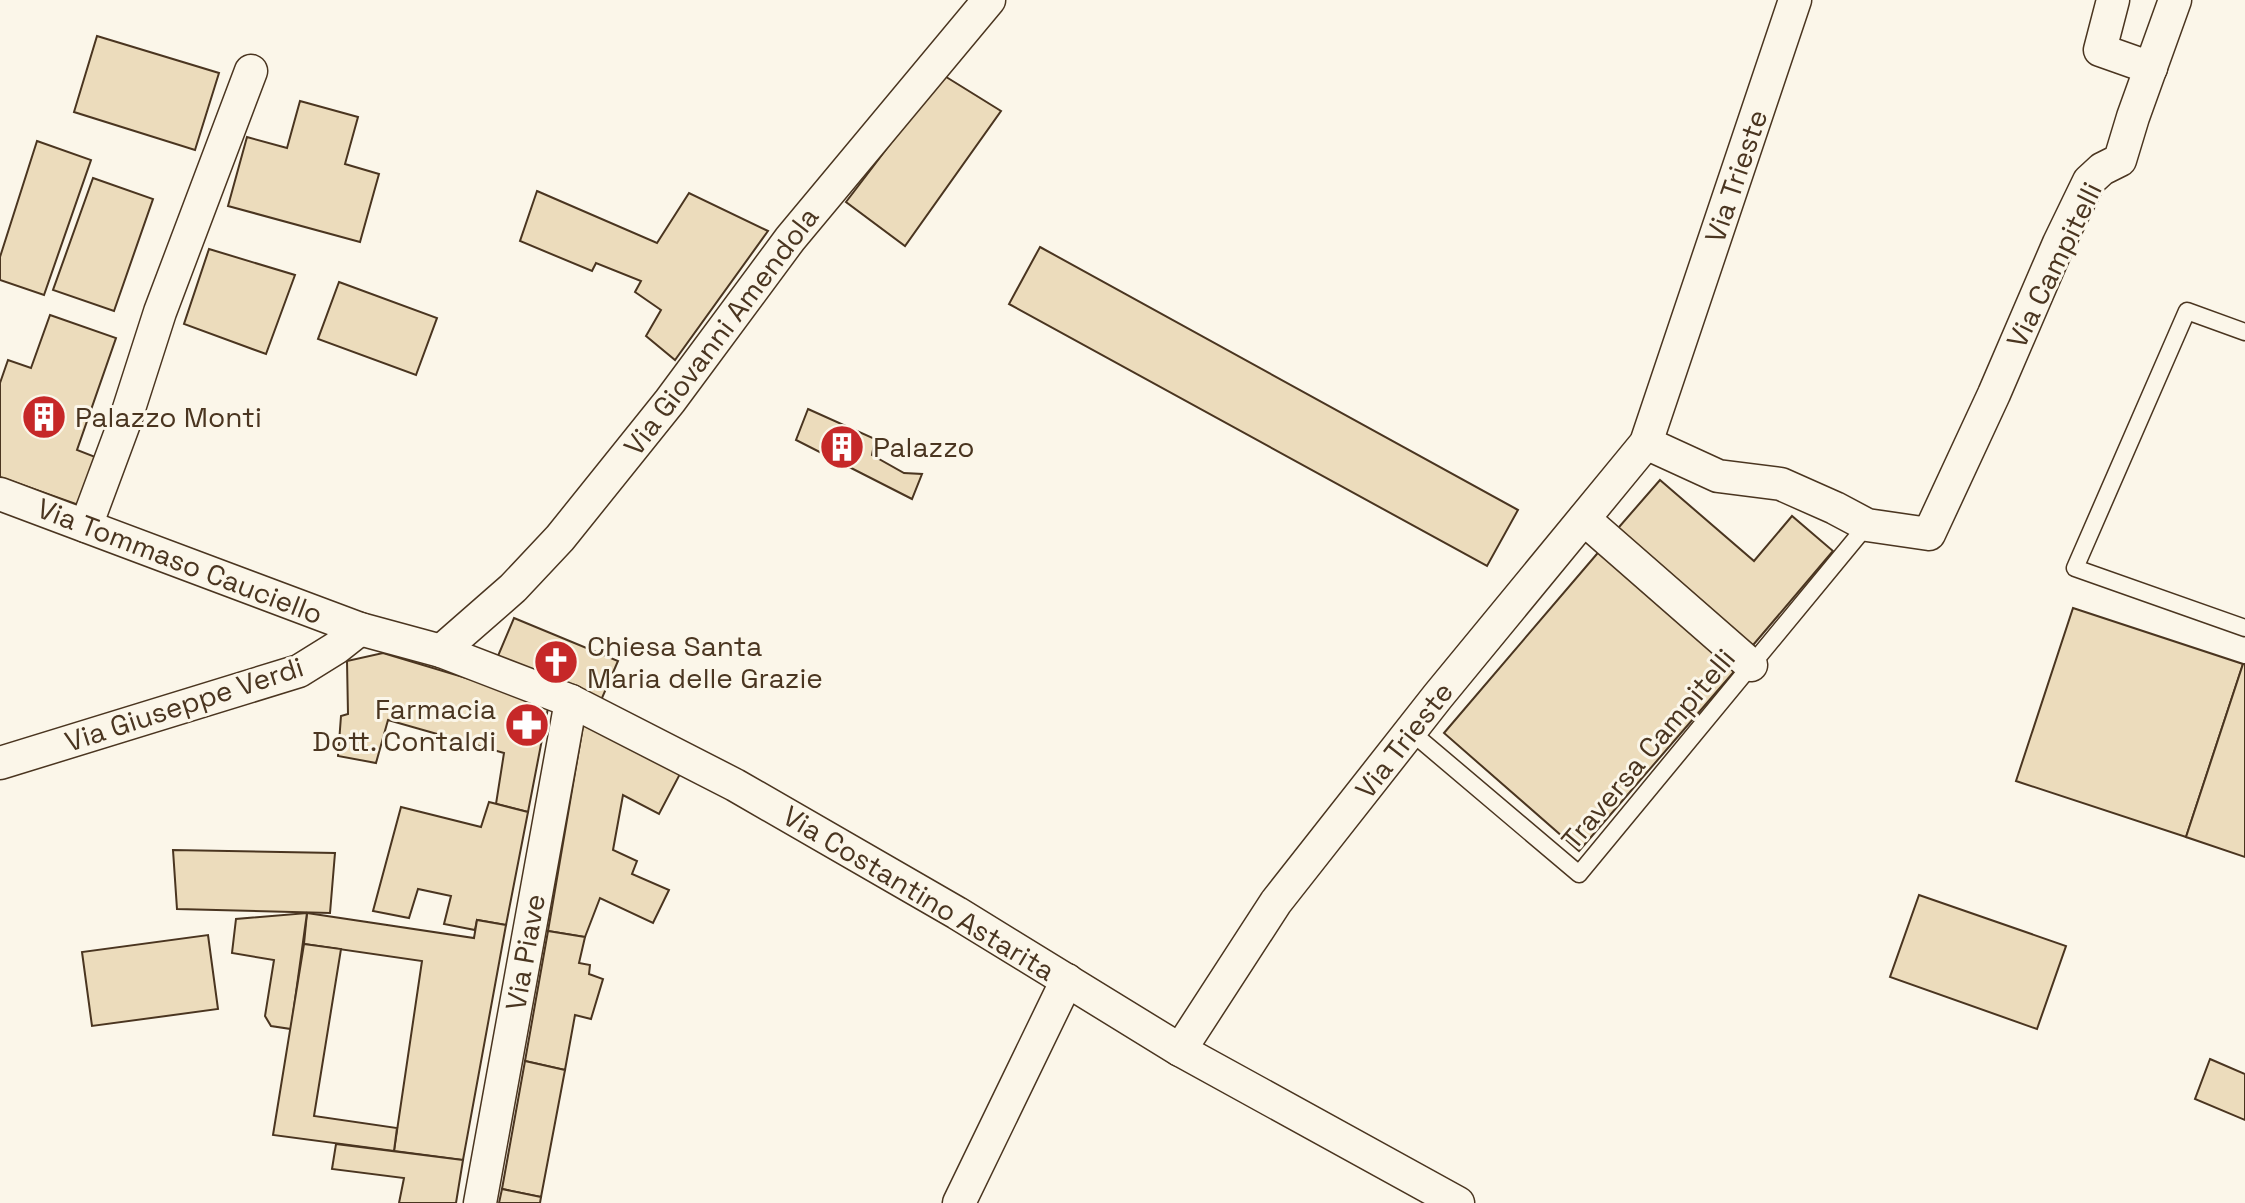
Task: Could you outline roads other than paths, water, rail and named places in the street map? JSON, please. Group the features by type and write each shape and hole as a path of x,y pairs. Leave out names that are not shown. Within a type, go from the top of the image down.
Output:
{"street":[{"name":"Via Giovanni Amendola","path":"441,651 513,588 560,538 670,401 790,239 989,0"},
{"name":"Via Trieste","path":"1180,1050 1276,902 1410,731 1646,443 1795,0"},
{"path":"2113,0 2100,50 2151,68"},
{"name":"Via Campitelli","path":"1867,525 1929,534 2089,181 2102,169 2120,160 2175,0"},
{"path":"86,526 166,297 251,71"},
{"path":"1646,443 1718,476 1781,484 1867,525"},
{"name":"Via Tommaso Cauciello","path":"0,494 360,629"},
{"path":"1584,519 1751,665"},
{"name":"Via Costantino Astarita","path":"360,629 441,651 571,701 735,785 957,913 1180,1050 1458,1203"},
{"name":"Via Giuseppe Verdi","path":"0,763 299,671 360,629"},
{"name":"Via Piave","path":"480,1203 571,701"},
{"path":"959,1203 1067,980"}],"lane":[{"path":"2245,332 2187,311 2075,568 2245,628"},
{"name":"Traversa Campitelli","path":"1410,731 1579,874 1867,525"}],"place":[{"name":"Palazzo Monti","path":"44,417"},
{"name":"Palazzo","path":"842,447"},
{"name":"Chiesa Santa Maria delle Grazie","path":"556,662"},
{"name":"Farmacia Dott. Contaldi","path":"527,725"}]}
